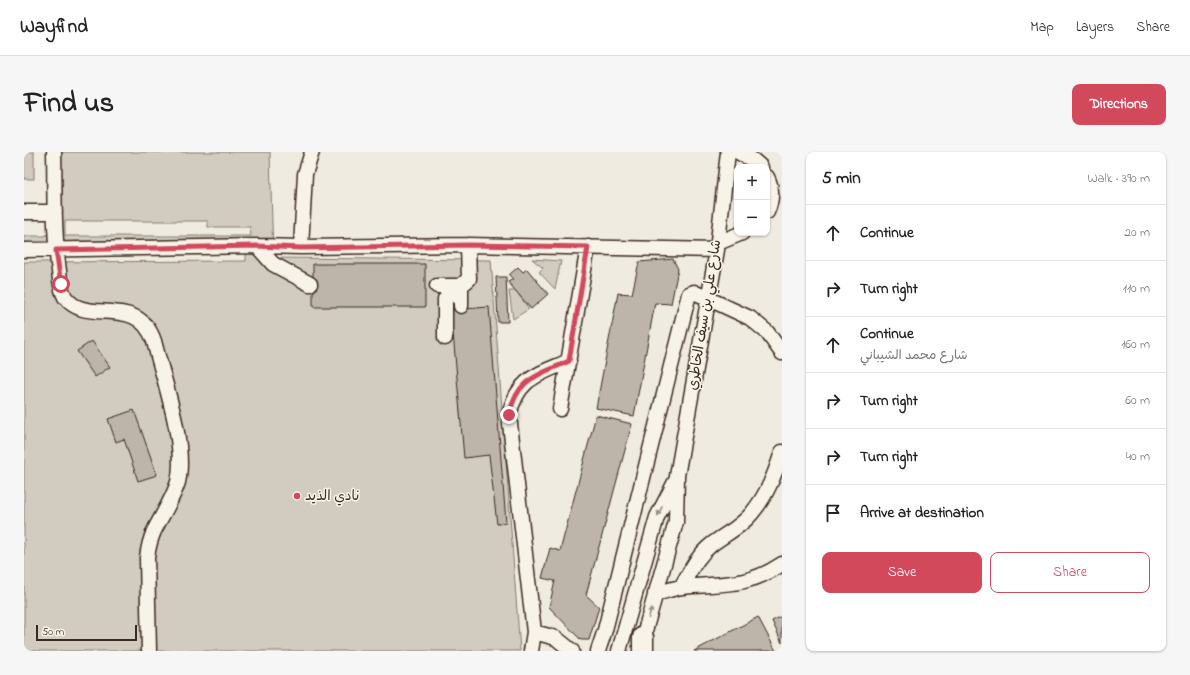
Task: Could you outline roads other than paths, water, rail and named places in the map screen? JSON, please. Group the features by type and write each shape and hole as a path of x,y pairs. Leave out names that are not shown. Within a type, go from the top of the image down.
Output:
{"street":[{"path":"54,152 56,250 64,295 72,304 82,308 134,316 147,326 154,341 172,412 180,455 180,469 174,492 154,532 149,546 147,558 149,651"},
{"path":"301,248 305,174 312,152"},
{"name":"شارع علي بن سيف الخاطري","path":"642,646 655,594 676,522 677,476 709,299 717,247 728,152"},
{"path":"738,152 757,164"},
{"path":"770,185 770,201"},
{"path":"24,212 55,212"},
{"path":"24,250 256,246 301,248 468,245 717,247 737,236"},
{"path":"445,338 445,298 469,279 468,245"},
{"path":"256,246 273,264 310,284"},
{"path":"560,409 588,247"},
{"path":"437,286 461,286"},
{"path":"461,286 461,306"},
{"path":"598,651 605,630 689,294 694,292 750,318 767,332 782,353"},
{"path":"531,651 534,632 509,415 512,401 519,389 529,379 569,361"},
{"path":"681,587 699,556 711,545 733,531 752,514 767,493 782,452"},
{"name":"شارع علي بن سيف الخاطري","path":"618,651 657,517 677,476"},
{"path":"655,594 681,587 729,584 750,580 782,564"},
{"path":"534,632 556,638 572,651"}],"place":[{"name":"نادي الذيد","path":"297,496"}]}
